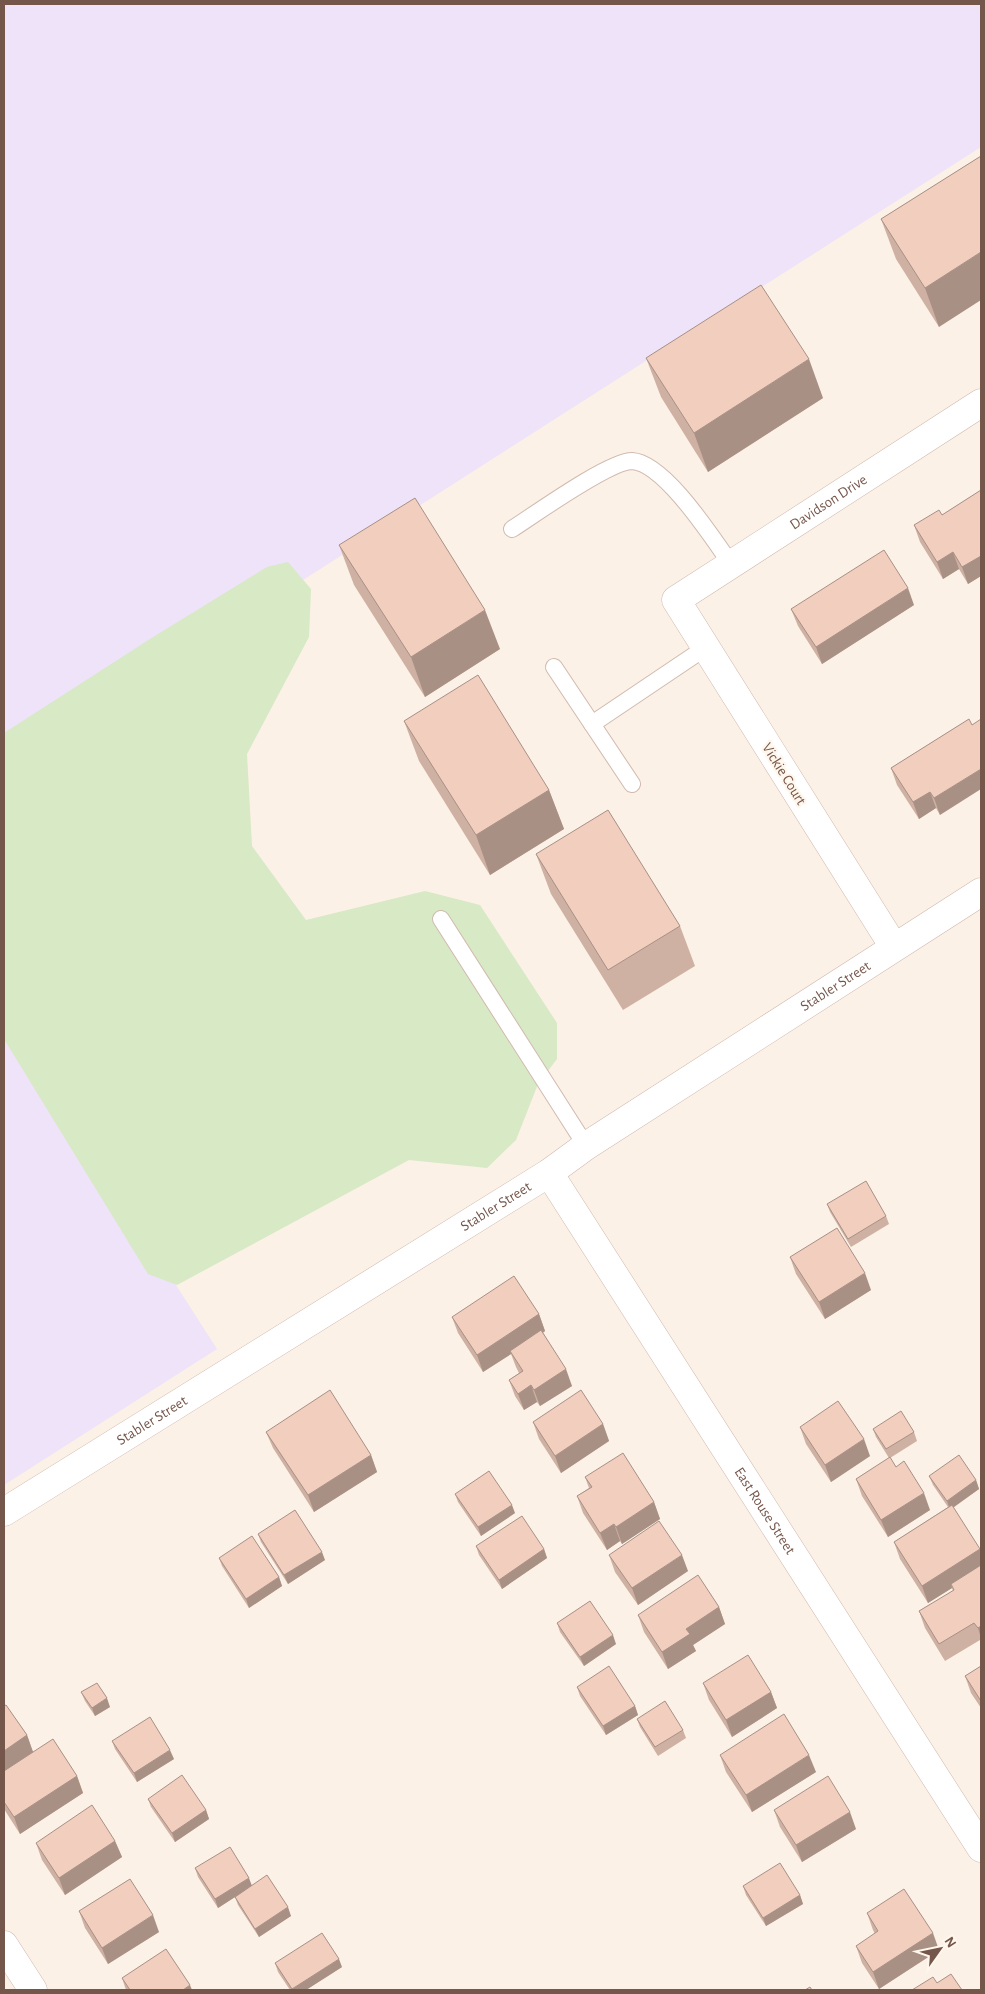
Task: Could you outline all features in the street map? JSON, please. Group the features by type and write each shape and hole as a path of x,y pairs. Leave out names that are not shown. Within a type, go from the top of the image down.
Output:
{"street":[{"name":"Davidson Drive","path":"676,600 981,403"},
{"name":"Vickie Court","path":"676,600 894,947"},
{"name":"Stabler Street","path":"4,1512 549,1174 586,1146 981,892"},
{"name":"East Rouse Street","path":"549,1174 981,1848"},
{"path":"4,1945 33,1990"}],"lane":[{"path":"512,529 606,469 632,461 650,468 680,493 731,564"},
{"path":"592,724 705,648"},
{"path":"554,667 632,784"},
{"path":"441,919 586,1146"}],"shaded area":[{"path":"4,4 981,4 981,147 4,771"},
{"path":"4,1017 217,1349 4,1485"}],"green space":[{"path":"288,562 311,589 309,637 247,754 252,846 306,920 425,891 480,905 557,1023 557,1059 538,1084 516,1140 487,1168 409,1160 177,1285 148,1274 4,1039 4,733 150,639 267,567"}],"building":[{"path":"981,156 981,252 925,288 881,219"},
{"path":"761,285 809,359 694,433 646,358"},
{"path":"981,490 981,556 962,567 953,552 937,562 914,525 939,510 942,515"},
{"path":"415,498 485,610 411,657 339,545"},
{"path":"884,550 908,588 816,647 791,609"},
{"path":"478,675 549,790 476,835 404,721"},
{"path":"969,719 972,725 981,719 981,769 934,798 930,792 913,802 891,768"},
{"path":"608,810 680,926 608,970 536,854"},
{"path":"866,1181 886,1216 848,1239 827,1204"},
{"path":"837,1228 865,1273 819,1302 790,1257"},
{"path":"514,1276 539,1314 477,1355 452,1317"},
{"path":"541,1330 566,1369 534,1390 531,1385 518,1394 509,1380 523,1371 510,1351"},
{"path":"330,1390 371,1455 308,1495 266,1432"},
{"path":"581,1390 603,1424 555,1456 533,1422"},
{"path":"838,1401 864,1439 825,1465 800,1427"},
{"path":"901,1411 914,1432 886,1449 873,1429"},
{"path":"623,1453 654,1502 616,1527 614,1524 600,1533 577,1496 592,1487 585,1477"},
{"path":"959,1455 976,1480 947,1501 929,1476"},
{"path":"890,1457 896,1467 904,1461 924,1493 881,1520 856,1479"},
{"path":"489,1471 512,1505 478,1527 455,1494"},
{"path":"952,1505 980,1549 922,1586 894,1542"},
{"path":"295,1510 322,1552 284,1575 258,1534"},
{"path":"522,1516 544,1549 499,1580 476,1546"},
{"path":"659,1521 682,1555 632,1588 609,1555"},
{"path":"252,1536 279,1577 246,1599 219,1558"},
{"path":"981,1565 981,1626 978,1628 974,1623 939,1644 919,1611 954,1590 951,1584"},
{"path":"698,1575 719,1607 686,1629 690,1634 662,1652 638,1615"},
{"path":"590,1601 613,1635 580,1657 557,1623"},
{"path":"748,1655 771,1692 726,1720 703,1683"},
{"path":"609,1666 635,1706 603,1726 577,1687"},
{"path":"981,1666 981,1701 965,1676"},
{"path":"97,1683 107,1698 92,1708 81,1692"},
{"path":"665,1701 683,1730 655,1747 637,1719"},
{"path":"6,1705 27,1735 4,1751 4,1706"},
{"path":"784,1714 809,1755 746,1795 720,1755"},
{"path":"150,1717 170,1750 134,1773 112,1741"},
{"path":"53,1739 77,1776 14,1817 4,1802 4,1771"},
{"path":"182,1775 206,1810 172,1833 148,1799"},
{"path":"828,1776 850,1812 796,1845 774,1810"},
{"path":"92,1805 115,1841 59,1878 36,1843"},
{"path":"230,1847 249,1878 215,1899 195,1868"},
{"path":"780,1863 800,1895 763,1918 743,1886"},
{"path":"267,1875 288,1907 255,1929 235,1897"},
{"path":"130,1879 153,1915 102,1948 79,1911"},
{"path":"904,1889 933,1933 873,1972 856,1946 878,1931 867,1913"},
{"path":"322,1933 339,1959 292,1989 275,1963"},
{"path":"166,1949 190,1985 183,1990 130,1990 122,1978"},
{"path":"951,1974 962,1990 912,1990 933,1977 937,1983"}]}
